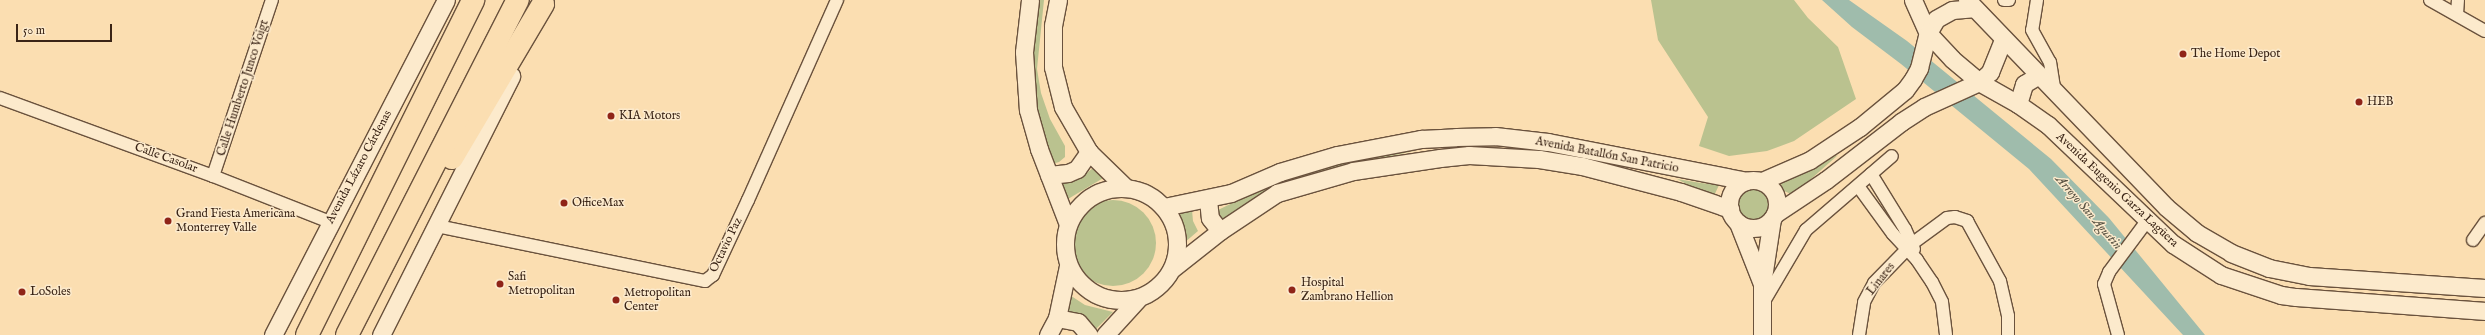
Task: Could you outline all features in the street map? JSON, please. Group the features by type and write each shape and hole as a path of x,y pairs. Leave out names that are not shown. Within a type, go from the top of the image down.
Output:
{"highway":[{"path":"426,96 432,73 461,0"},
{"path":"307,335 473,0"},
{"path":"348,335 518,0"},
{"path":"428,180 450,161 461,146 544,2"}],"street":[{"name":"Calle Humberto Junco Voigt","path":"213,176 272,0"},
{"name":"Avenida Lázaro Cárdenas","path":"273,335 330,222 446,0"},
{"name":"Octavio Paz","path":"437,226 705,282 713,275 837,0"},
{"path":"1030,0 1025,31 1024,76 1032,128 1067,222"},
{"path":"1058,0 1052,46 1056,88 1070,121 1089,152 1125,187 1153,198 1164,206 1171,215 1177,236 1173,268 1152,291 1138,299 1105,335"},
{"name":"Avenida Eugenio Garza Lagüera","path":"1913,0 1928,33 1952,59 1980,82 2018,104 2071,145 2147,221 2173,244 2221,275 2281,295 2324,300 2485,311"},
{"path":"2004,0 2009,0"},
{"path":"2037,0 2032,30 2050,62 2056,95"},
{"path":"2430,0 2485,31"},
{"path":"2456,14 2458,0"},
{"path":"381,335 437,226 526,45 544,2"},
{"path":"1762,284 1734,216 1730,197 1736,187 1825,152 1891,102 1917,74 1928,33 1936,19 1943,13 1970,4"},
{"name":"Avenida Eugenio Garza Lagüera","path":"1970,4 2145,187 2188,227 2243,258 2269,268 2309,276 2485,288"},
{"path":"1734,216 1757,228 1826,180 1901,122 1924,107 1980,82 1990,72 2003,40"},
{"path":"2018,104 2024,84 2039,75"},
{"name":"Calle Casolar","path":"0,98 213,176 330,222"},
{"name":"Avenida Batallón San Patricio","path":"1164,206 1208,200 1231,193 1301,164 1337,155 1421,139 1464,137 1494,136 1548,142 1754,181"},
{"path":"1049,175 1068,173 1077,168 1089,152"},
{"name":"Avenida Batallón San Patricio","path":"1173,268 1220,231 1277,193 1299,185 1404,162 1469,155 1539,159 1582,166 1681,192 1734,216"},
{"path":"1762,304 1806,230 1892,156"},
{"path":"1871,174 1909,246 1942,302 1946,335"},
{"path":"1754,181 1775,194 1777,202 1762,284 1762,335"},
{"path":"1858,186 1909,246"},
{"path":"1125,187 1098,192 1077,206 1067,222 1063,244 1068,266 1078,280 1101,296 1120,300 1138,299"},
{"path":"1208,200 1210,218 1220,231"},
{"name":"Linares","path":"1859,335 1860,315 1868,292 1909,246 1947,218 1960,217 1967,221 2000,281 2007,310 2008,335"},
{"path":"2118,335 2104,292 2104,284 2109,272 2147,221"},
{"path":"2473,240 2485,223"},
{"path":"1048,335 1057,318 1068,266"},
{"path":"1057,318 1078,322 1089,335"}],"green space":[{"path":"1035,0 1044,0 1037,69 1041,93 1050,119 1065,146 1065,157 1059,162 1052,164 1041,152 1029,36"},
{"path":"1651,0 1794,0 1808,18 1838,47 1856,99 1794,141 1767,151 1729,156 1699,146 1708,117 1658,40"},
{"path":"1418,150 1284,181 1219,221 1218,210 1284,178 1340,164"},
{"path":"1838,155 1793,195 1782,190 1781,183 1784,177"},
{"path":"1094,167 1105,177 1068,199 1061,182 1081,178"},
{"path":"1677,179 1701,183 1719,185 1713,198"},
{"path":"1754,188 1763,193 1767,198 1767,212 1763,217 1758,221 1748,222 1744,221 1735,212 1734,202 1735,198 1744,189"},
{"path":"1113,200 1129,203 1137,207 1149,219 1153,227 1156,243 1153,259 1149,267 1137,279 1129,283 1113,286 1097,283 1089,279 1077,267 1073,259 1070,243 1073,227 1077,219 1089,207 1097,203"},
{"path":"1175,210 1192,210 1193,221 1198,231 1184,243"},
{"path":"1059,288 1085,305 1113,312 1094,331 1077,315 1056,307"}],"water":[{"name":"Arroyo San Agustin","path":"1822,0 1849,0 1907,41 2051,159 2109,218 2205,335 2183,335 2029,169 1901,64 1852,27"}],"place":[{"name":"The Home Depot","path":"2183,54"},
{"name":"HEB","path":"2359,102"},
{"name":"KIA Motors","path":"611,116"},
{"name":"OfficeMax","path":"564,203"},
{"name":"Grand Fiesta Americana Monterrey Valle","path":"168,221"},
{"name":"Safi Metropolitan","path":"500,284"},
{"name":"Hospital Zambrano Hellion","path":"1292,290"},
{"name":"LoSoles","path":"22,292"},
{"name":"Metropolitan Center","path":"616,300"}]}
